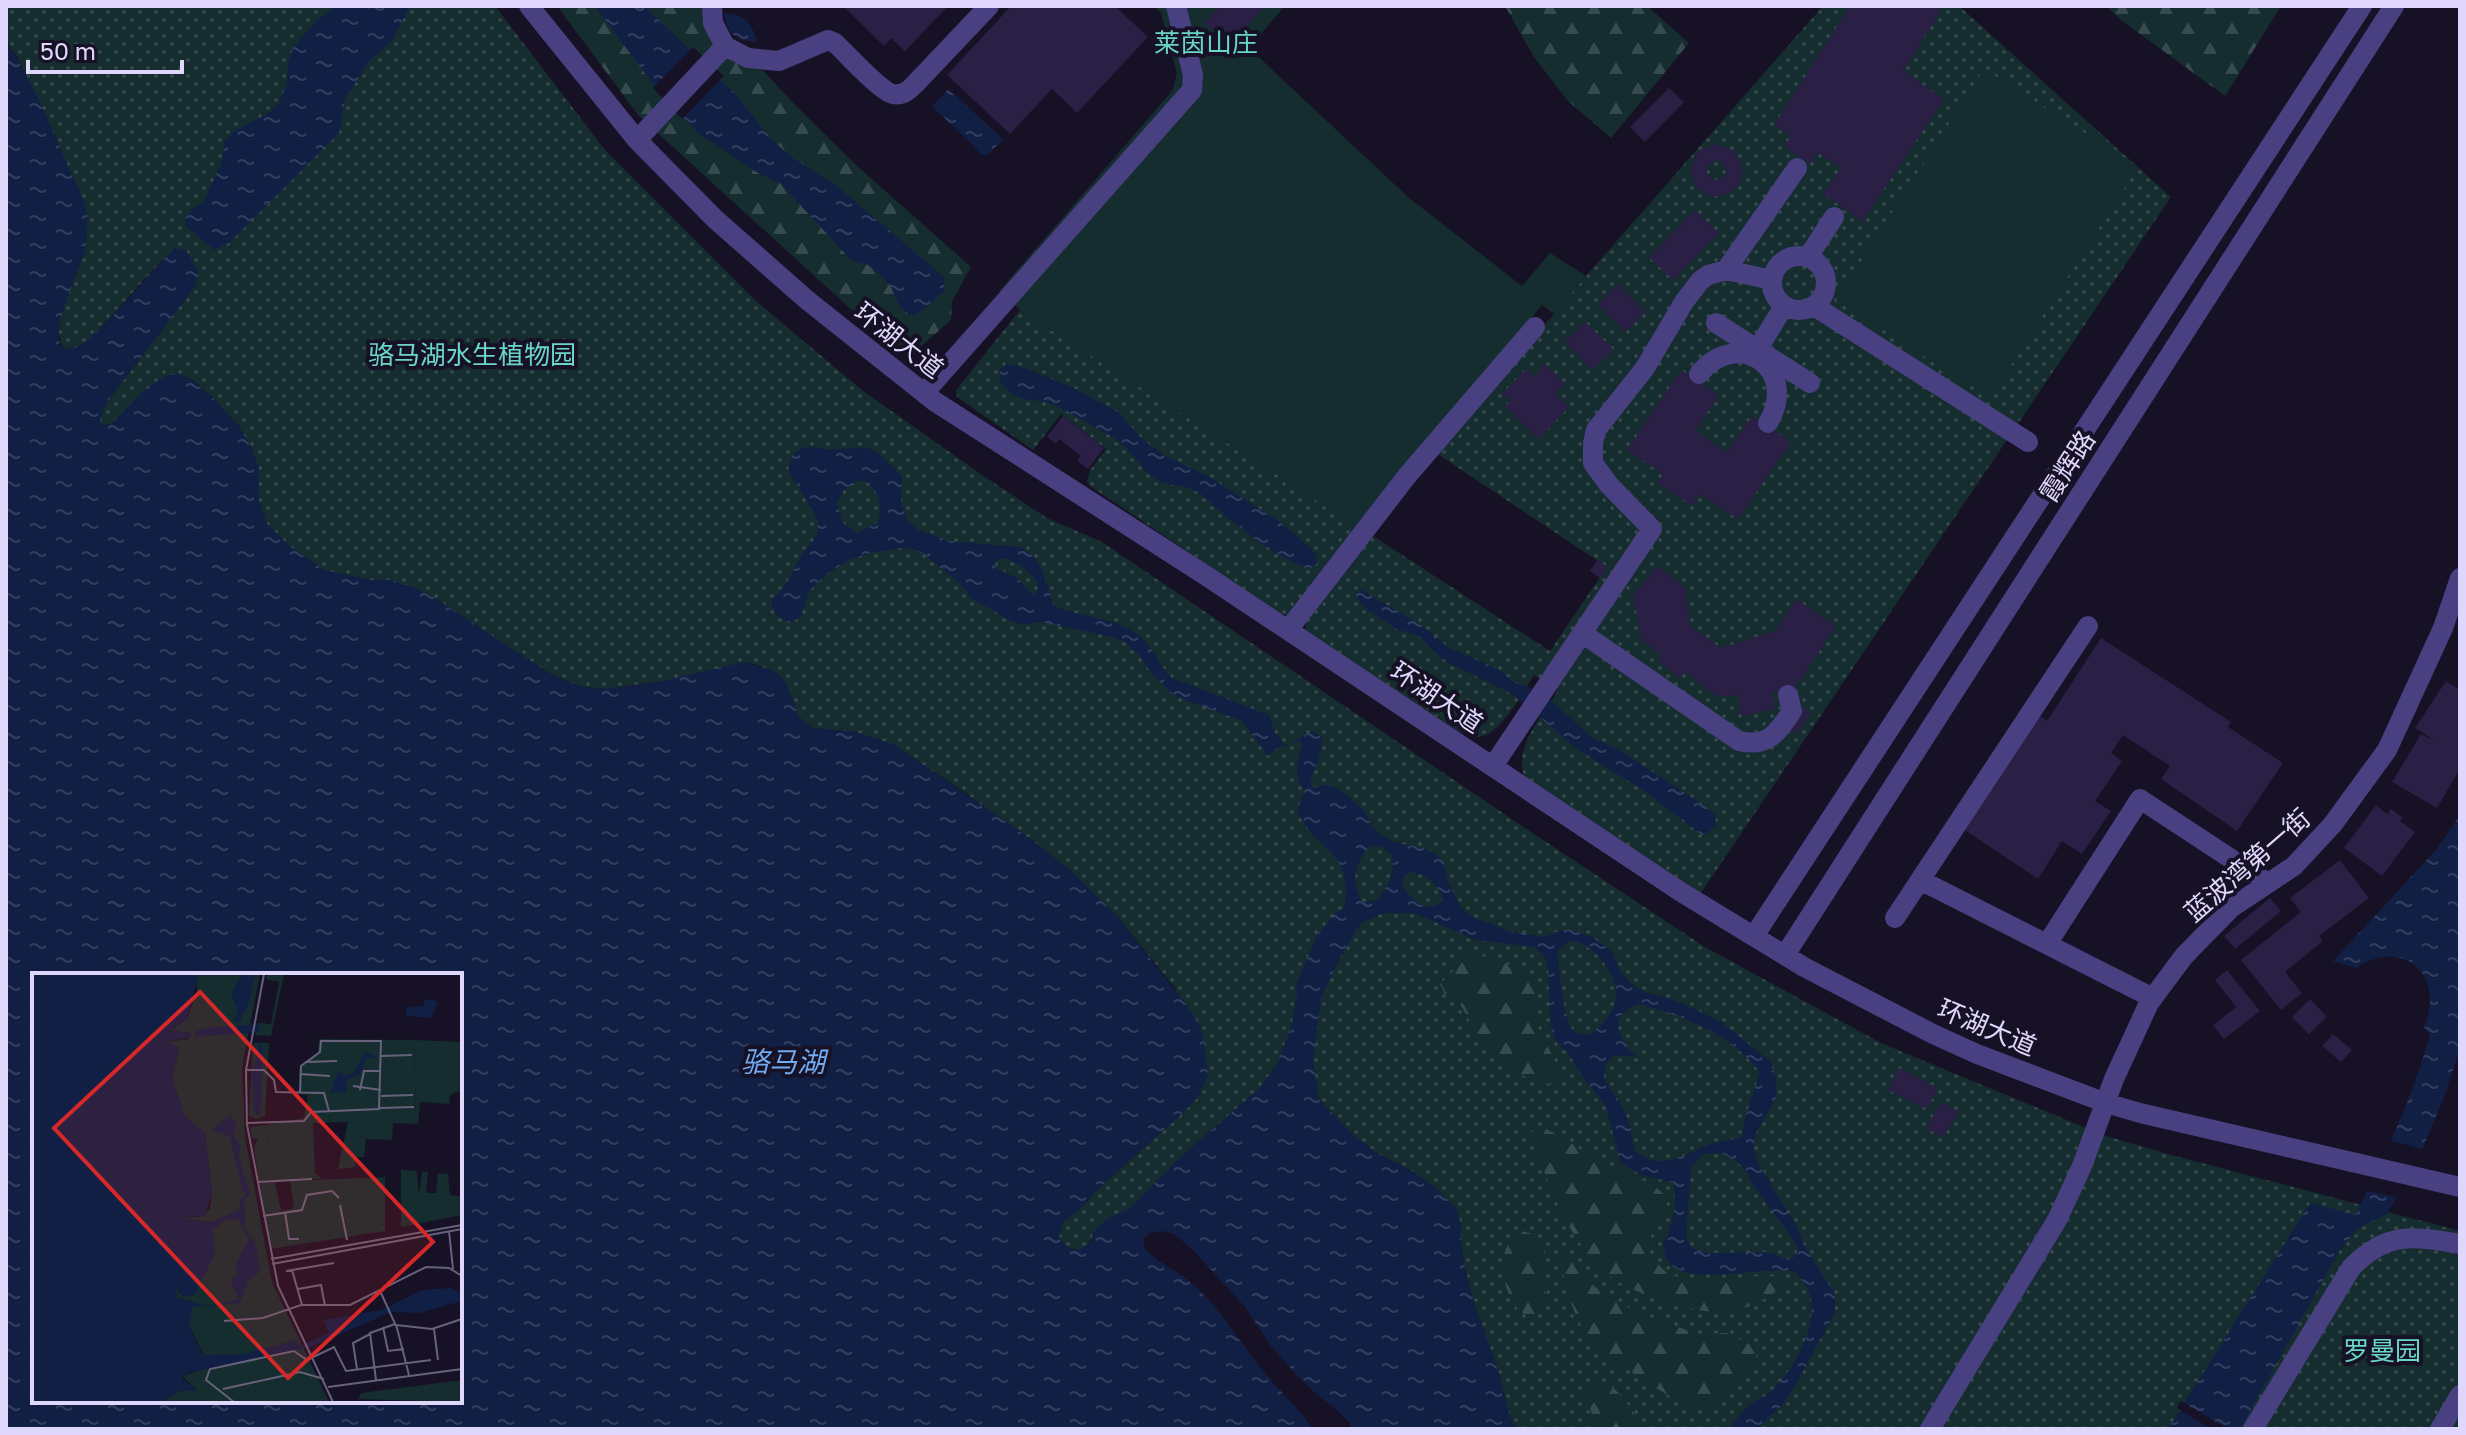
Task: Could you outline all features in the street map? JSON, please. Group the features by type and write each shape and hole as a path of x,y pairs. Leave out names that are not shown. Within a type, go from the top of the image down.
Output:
{"street":[{"name":"环湖大道","path":"529,6 637,140 705,209 807,300 924,393 1288,630 1681,892 1785,955 1933,1034 2106,1103 2460,1187"},
{"path":"712,6 713,23 725,46 748,58 779,61 828,40 892,94 902,94 915,84 989,6"},
{"path":"924,393 1192,90 1193,75 1176,6"},
{"name":"霞辉路","path":"1754,936 2362,6"},
{"name":"霞辉路","path":"1785,955 2394,6"},
{"path":"637,140 725,46"},
{"path":"1726,270 1797,168"},
{"path":"1808,257 1834,217"},
{"path":"1808,257 1825,275 1825,292 1814,306 1799,310 1784,306 1774,295 1774,272 1784,260 1808,257"},
{"path":"1493,766 1652,529 1609,485 1593,463 1596,430 1645,368 1693,289 1708,275 1726,270 1772,280"},
{"path":"1756,353 1784,306"},
{"path":"1814,306 2028,442"},
{"path":"1716,323 1756,353 1810,383"},
{"path":"1288,630 1407,476 1535,327"},
{"path":"1699,374 1713,359 1726,353 1756,353"},
{"path":"1756,353 1770,370 1778,390 1776,409 1768,423"},
{"name":"蓝波湾第一街","path":"1930,1429 2057,1220 2082,1166 2114,1079 2153,998 2184,956 2231,908 2294,866 2333,824 2387,750 2443,628 2460,578"},
{"path":"1895,918 2088,626"},
{"path":"1582,633 1739,741 1759,743 1770,740 1792,711 1788,695"},
{"path":"2047,944 2140,799 2268,883"},
{"path":"1920,880 2153,998"},
{"path":"2253,1429 2351,1268 2365,1253 2387,1241 2412,1238 2460,1244"},
{"path":"2440,1429 2460,1395"}],"green space":[{"name":"骆马湖水生植物园","path":"6,6 495,6 605,150 755,300 863,391 1047,518 1102,542 1705,947 1881,1043 2103,1135 2460,1231 2460,1429 1515,1429 1474,1303 1463,1260 1460,1221 1412,1171 1378,1154 1352,1134 1319,1100 1313,1062 1277,1064 1259,1089 1182,1156 1130,1208 1093,1237 1087,1246 1078,1250 1066,1247 1059,1236 1063,1222 1184,1112 1204,1085 1175,988 1117,916 1073,873 1032,840 893,745 856,732 813,728 799,717 785,681 775,672 744,662 682,678 607,689 582,687 552,675 441,602 391,580 370,580 324,570 288,545 267,524 259,502 259,469 251,447 238,425 193,380 178,374 111,424 100,426 101,415 110,398 196,285 175,248 88,340 75,349 63,346 59,324 87,213 43,109 6,42"},
{"path":"557,6 703,6 857,166 971,267 952,301 951,320 910,356 898,352 639,116"},
{"name":"莱茵山庄","path":"1154,6 1285,6 1249,48 1408,197 1522,286 1550,253 1586,276 1554,314 1542,305 1358,527 1020,310 999,291 1173,90 1177,73 1161,13"},
{"path":"1505,6 1647,6 1689,43 1611,138 1568,101 1534,57"},
{"path":"1823,6 1959,6 2171,197 1701,893 1524,776 1523,752 1527,741 1558,690 1534,675 1511,712 1495,729 1479,737 1472,736 1460,732 1305,631 1306,622 1373,536 1550,651 1607,567 1436,453 1586,276"},
{"path":"2106,6 2281,6 2225,96"},
{"path":"1984,69 2138,167 1990,398 1836,300"},
{"path":"1020,310 1358,527 1288,616 1279,613 1090,486 1087,482 1090,470 1106,449 1061,414 1033,450 957,397 956,391 960,385"},
{"path":"1469,954 1500,961 1527,976 1535,994 1538,1026 1556,1064 1560,1085 1524,1076 1500,1061 1483,1043 1456,997 1447,998 1440,984 1454,970 1458,957"},
{"path":"1544,1128 1665,1195 1667,1204 1647,1244 1657,1264 1672,1275 1710,1280 1773,1276 1791,1280 1759,1302 1724,1312 1672,1304 1622,1284 1592,1259 1562,1212 1529,1132"},
{"path":"1522,1231 1535,1235 1545,1244 1544,1287 1547,1305 1535,1316 1517,1308 1508,1293 1504,1274 1507,1246"},
{"path":"1561,1246 1594,1286 1608,1297 1637,1312 1698,1334 1728,1333 1753,1346 1757,1356 1712,1406 1697,1410 1672,1398 1607,1357 1587,1335 1567,1291"},
{"path":"1596,1379 1618,1393 1645,1429 1596,1429 1586,1394 1588,1385"}],"water":[{"path":"334,6 410,6 392,41 371,59 345,99 339,133 229,243 214,250 186,226 185,218 193,208 203,203 221,164 225,141 233,132 278,105 287,84 288,63 293,48"},
{"path":"595,6 644,6 733,91 772,140 793,158 838,187 943,276 945,291 916,315 908,314 899,305 890,285 868,265 851,260 780,183 758,173 697,132 649,79"},
{"path":"724,13 737,15 746,21 757,42 734,35 727,26"},
{"name":"骆马湖","path":"6,42 25,72 87,214 85,250 60,322 61,345 70,349 92,336 175,248 186,250 198,271 196,285 110,398 101,415 101,426 111,424 144,390 166,375 178,374 193,381 238,425 251,447 259,469 259,502 267,524 288,545 324,570 370,580 391,580 414,587 552,675 582,687 607,689 658,682 744,662 775,672 785,681 799,717 813,728 856,732 893,744 1032,840 1073,873 1117,916 1192,1012 1203,1034 1208,1076 1197,1098 1184,1112 1063,1222 1059,1236 1066,1247 1078,1250 1087,1246 1093,1232 1105,1220 1130,1208 1182,1156 1259,1089 1277,1064 1291,1027 1296,985 1317,935 1344,908 1344,873 1331,853 1304,824 1297,810 1305,791 1297,768 1303,744 1299,741 1291,743 1312,731 1322,738 1319,759 1311,777 1312,788 1326,785 1338,788 1363,809 1371,825 1381,835 1395,842 1426,849 1441,858 1448,882 1461,908 1475,918 1509,931 1544,937 1561,930 1573,930 1594,938 1613,953 1619,969 1629,982 1644,992 1672,999 1720,1021 1770,1061 1776,1078 1776,1098 1757,1131 1753,1147 1758,1163 1835,1294 1835,1312 1783,1404 1757,1429 1729,1429 1747,1407 1765,1396 1784,1378 1806,1339 1812,1311 1810,1295 1796,1272 1783,1270 1710,1275 1678,1269 1668,1261 1663,1243 1674,1214 1674,1183 1640,1174 1620,1161 1606,1107 1568,1052 1557,1043 1551,1030 1548,967 1544,955 1534,947 1476,940 1414,913 1384,913 1361,923 1321,998 1313,1062 1319,1100 1352,1134 1378,1154 1435,1187 1456,1208 1463,1260 1474,1303 1515,1429 1351,1429 1350,1423 1313,1391 1271,1346 1245,1307 1191,1248 1174,1234 1162,1231 1149,1233 1144,1238 1144,1248 1189,1281 1210,1302 1313,1429 6,1429","holes":["1371,846 1391,853 1393,866 1389,883 1378,899 1363,903 1356,888 1356,873 1361,859","1407,873 1428,878 1436,885 1443,900 1431,907 1414,900 1402,883","1569,941 1587,946 1603,961 1614,980 1616,999 1613,1009 1591,1034 1576,1032 1569,1024 1558,950","1639,1004 1706,1028 1735,1047 1760,1072 1740,1138 1712,1144 1672,1160 1654,1160 1635,1151 1627,1116 1604,1075 1607,1063 1613,1056 1637,1058 1618,1028 1621,1015","1720,1153 1740,1164 1795,1242 1798,1249 1795,1257 1787,1260 1765,1252 1711,1253 1691,1247 1686,1236 1691,1167 1704,1154"]},
{"path":"948,89 1003,139 988,155 983,155 933,106"},
{"path":"1006,364 1072,387 1120,413 1141,438 1164,455 1211,478 1277,520 1316,555 1317,564 1309,569 1286,559 1253,537 1199,493 1154,478 1121,444 1071,413 1048,403 1012,394 999,379 1001,369"},
{"path":"811,447 831,450 866,447 878,453 902,476 901,500 906,519 918,530 949,541 1021,547 1033,556 1042,570 1054,606 1128,628 1148,645 1172,678 1269,715 1275,733 1284,744 1289,744 1268,756 1242,721 1169,691 1140,656 1126,643 1113,637 1040,622 1024,625 1013,622 971,598 947,573 913,549 870,553 849,560 810,590 800,618 789,623 772,608 772,600 785,586 818,531 818,520 788,470 793,454","holes":["856,481 866,481 879,499 878,522 858,533 843,523 837,503 844,490","1001,558 1018,564 1038,584 1037,592 1034,595 1017,578 996,568 995,562"]},
{"path":"1362,590 1422,626 1449,648 1494,667 1516,683 1550,700 1594,739 1618,749 1705,806 1715,815 1716,824 1702,835 1644,791 1577,749 1514,695 1449,663 1419,636 1396,629 1367,610 1356,597 1356,592"},
{"path":"2460,815 2460,1049 2419,1157 2387,1214 2358,1228 2340,1250 2240,1429 2168,1429 2310,1203 2356,1215 2367,1193 2423,1058 2430,1034 2424,1027 2429,991 2425,977 2416,966 2404,959 2390,956 2373,959 2356,968 2333,961 2436,850"}],"pier":[{"path":"693,47 724,76 682,119 653,88"},
{"path":"2387,1140 2426,1150 2401,1198 2364,1190"},
{"path":"2181,1401 2228,1429 2212,1429 2177,1408"}],"building":[{"path":"843,6 948,6 905,51 891,38 884,46"},
{"path":"1011,6 1115,6 1148,37 1077,113 1052,89 1010,134 947,75"},
{"path":"1220,6 1265,6 1231,45 1205,23"},
{"path":"1850,6 1934,6 1941,11 1903,71 1944,99 1863,221 1823,194 1841,168 1818,153 1810,164 1784,147 1791,136 1774,125"},
{"path":"1669,88 1684,102 1645,142 1630,127"},
{"path":"1718,144 1734,151 1743,173 1741,181 1730,194 1712,197 1696,188 1690,171 1696,154","holes":["1713,161 1720,161 1726,169 1725,175 1714,180 1707,174 1707,168"]},
{"path":"1695,210 1719,233 1673,280 1649,257"},
{"path":"1618,284 1646,312 1626,332 1598,305"},
{"path":"1585,322 1613,349 1592,370 1565,342"},
{"path":"1545,364 1565,383 1555,394 1569,407 1539,439 1505,406 1510,401 1502,394 1526,369 1534,377"},
{"path":"1681,370 1719,395 1695,431 1727,452 1752,416 1791,442 1738,519 1700,494 1692,506 1657,483 1663,474 1627,450"},
{"path":"1063,416 1104,448 1088,469 1077,461 1081,456 1059,439 1056,444 1047,437"},
{"path":"1597,560 1608,567 1600,578 1590,571"},
{"path":"1657,566 1685,588 1690,626 1721,648 1775,631 1796,599 1836,626 1795,688 1772,692 1775,709 1741,716 1738,695 1718,697 1685,672 1680,678 1658,661 1662,655 1642,640 1633,597"},
{"path":"2101,638 2231,722 2228,727 2283,763 2237,831 2161,779 2170,766 2123,735 2111,753 2122,761 2095,801 2111,811 2082,854 2062,841 2038,879 1960,827 2039,715 2047,721"},
{"path":"2446,681 2460,690 2460,769 2437,808 2392,782 2421,734 2437,742 2415,728"},
{"path":"1799,705 1811,713 1797,734 1785,726"},
{"path":"2376,805 2387,814 2391,809 2403,818 2400,821 2415,832 2382,876 2344,848"},
{"path":"2340,860 2369,898 2319,936 2323,941 2285,972 2302,993 2281,1010 2241,960 2301,912 2290,898"},
{"path":"2270,898 2281,911 2235,949 2224,936"},
{"path":"2227,970 2260,1011 2224,1039 2213,1025 2236,1007 2215,980"},
{"path":"2310,999 2327,1017 2309,1034 2292,1017"},
{"path":"2333,1034 2352,1050 2341,1062 2322,1046"},
{"path":"1899,1068 1938,1088 1927,1109 1888,1090"},
{"path":"1941,1102 1958,1112 1943,1138 1926,1128"}],"park label":[{"name":"罗曼园","path":"2382,1350"}]}
